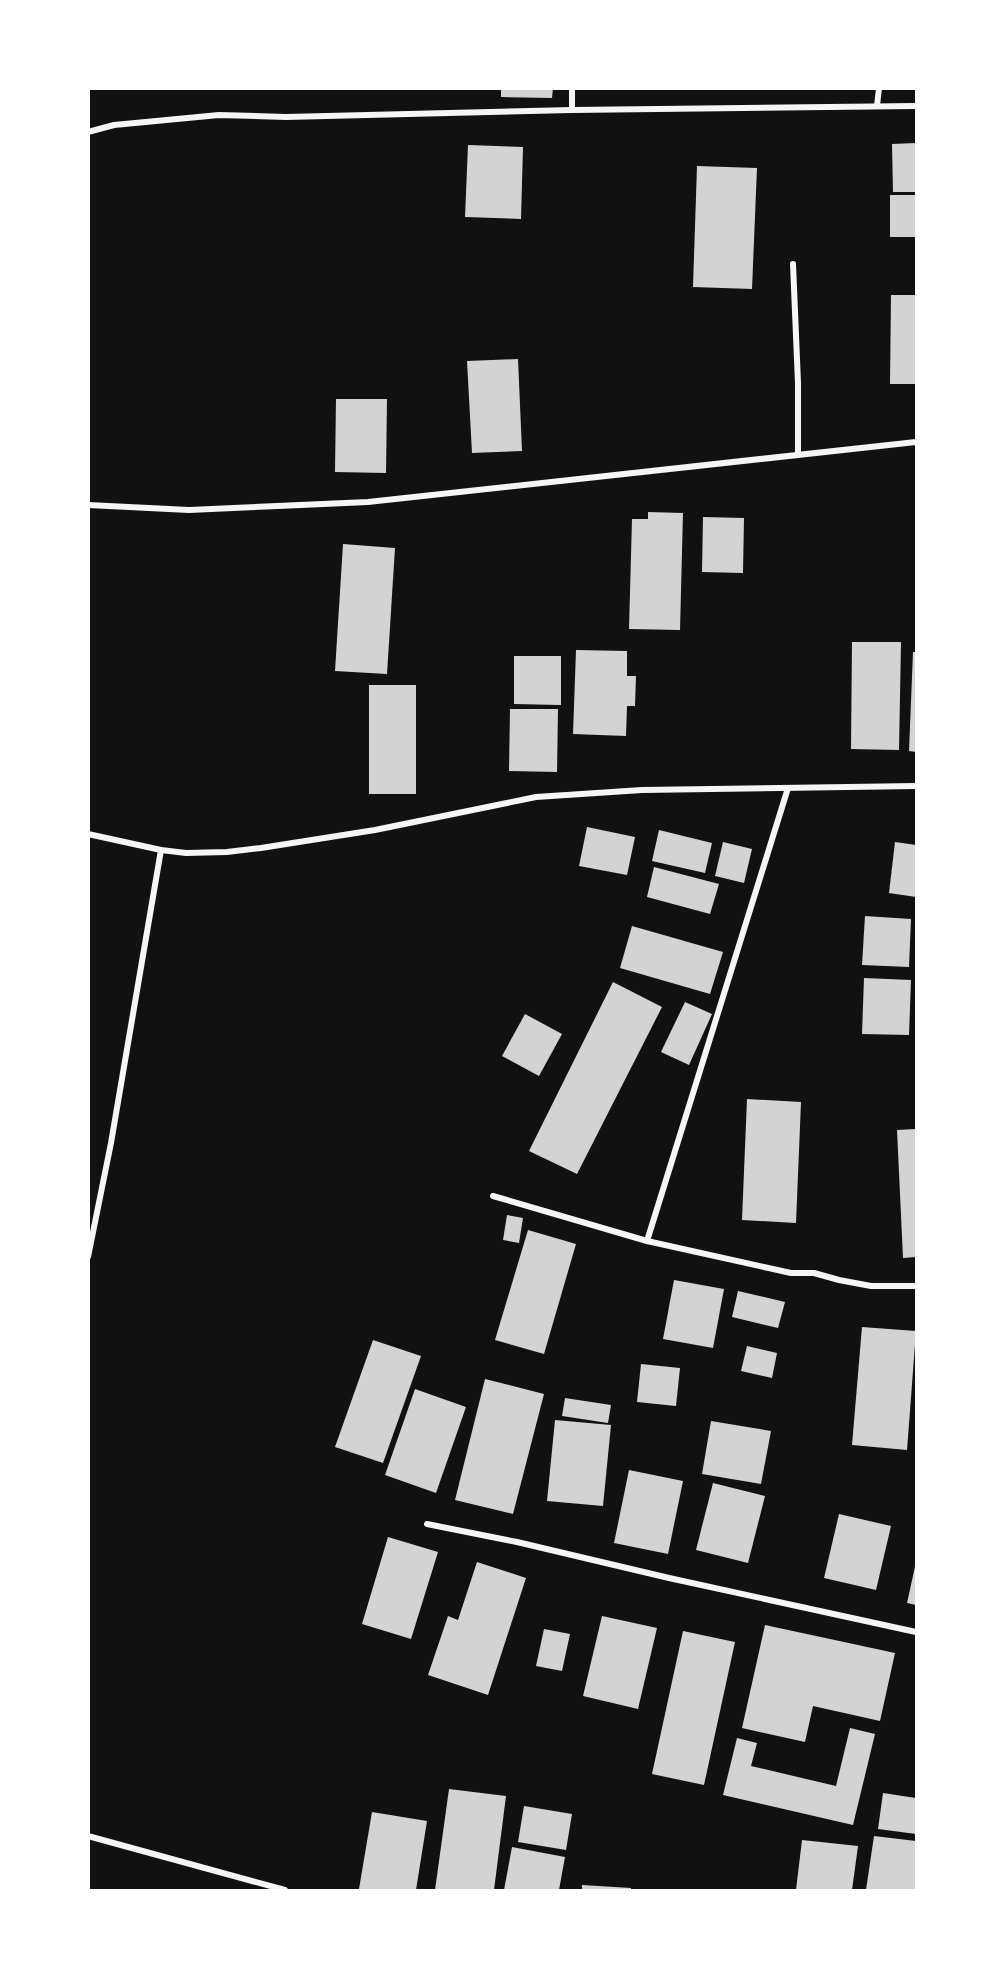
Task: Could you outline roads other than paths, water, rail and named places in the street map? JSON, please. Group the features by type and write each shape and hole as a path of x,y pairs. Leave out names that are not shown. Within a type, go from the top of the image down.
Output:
{"street":[{"path":"572,88 572,110"},
{"path":"877,106 879,88"},
{"path":"88,132 114,125 219,115 286,117 572,110 916,106"},
{"path":"793,264 798,383 798,455"},
{"path":"88,505 189,510 368,502 916,442"},
{"path":"88,834 161,850 201,853 261,848 375,830 536,797 642,790 916,786"},
{"path":"646,1241 788,788"},
{"path":"88,1257 113,1131 161,850"},
{"path":"493,1196 646,1241 791,1273 814,1273 872,1286 916,1286"},
{"path":"427,1524 517,1542 916,1632"},
{"path":"88,1836 285,1890"}]}
